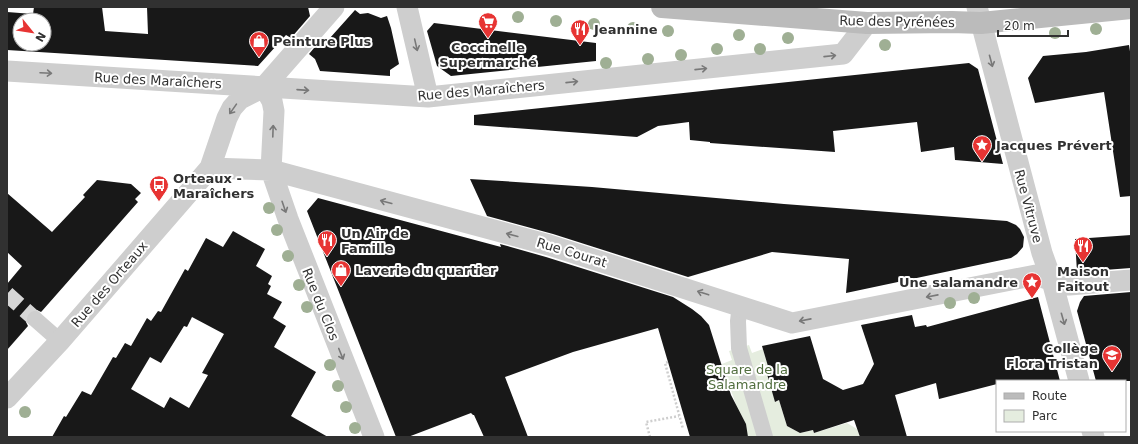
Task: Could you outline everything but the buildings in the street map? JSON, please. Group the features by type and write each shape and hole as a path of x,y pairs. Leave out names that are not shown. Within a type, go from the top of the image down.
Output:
{"main road":[{"name":"Rue des Pyrénées","path":"662,7 867,23 952,22 979,15 1131,8"}],"street":[{"name":"Rue des Orteaux","path":"7,398 60,341 210,168 227,118 232,108 240,99 264,87 334,7"},
{"path":"407,7 428,97"},
{"name":"Rue Vitruve","path":"979,15 1042,253 1052,281 1079,380"},
{"name":"Rue des Maraîchers","path":"7,71 428,97 842,54 867,23"},
{"path":"210,168 271,170 274,111 272,101 264,87"},
{"name":"Rue Courat","path":"271,170 550,244 792,323 1036,275 1069,285 1131,280"},
{"name":"Rue du Clos","path":"271,170 288,219 374,437"},
{"path":"740,305 738,321 739,348 765,437"},
{"path":"35,319 60,341"}],"path":[{"path":"668,362 665,363 683,430"},
{"path":"650,437 646,422 679,416"}],"green space":[{"name":"Square de la Salamandre","path":"749,345 752,353 763,349 770,373 767,374 776,402 779,400 787,426 800,433 813,430 814,433 847,423 857,429 860,437 747,437 722,364 732,360 729,351"}],"tunnel":[{"path":"7,294 35,319"}],"place":[{"name":"Coccinelle Supermarché","path":"488,39"},
{"name":"Jeannine","path":"580,46"},
{"name":"Peinture Plus","path":"259,58"},
{"name":"Jacques Prévert","path":"982,162"},
{"name":"Orteaux - Maraîchers","path":"159,202"},
{"name":"Un Air de Famille","path":"327,257"},
{"name":"Maison Faitout","path":"1083,263"},
{"name":"Laverie du quartier","path":"341,287"},
{"name":"Une salamandre","path":"1032,299"},
{"name":"Collège Flora Tristan","path":"1112,372"}]}
